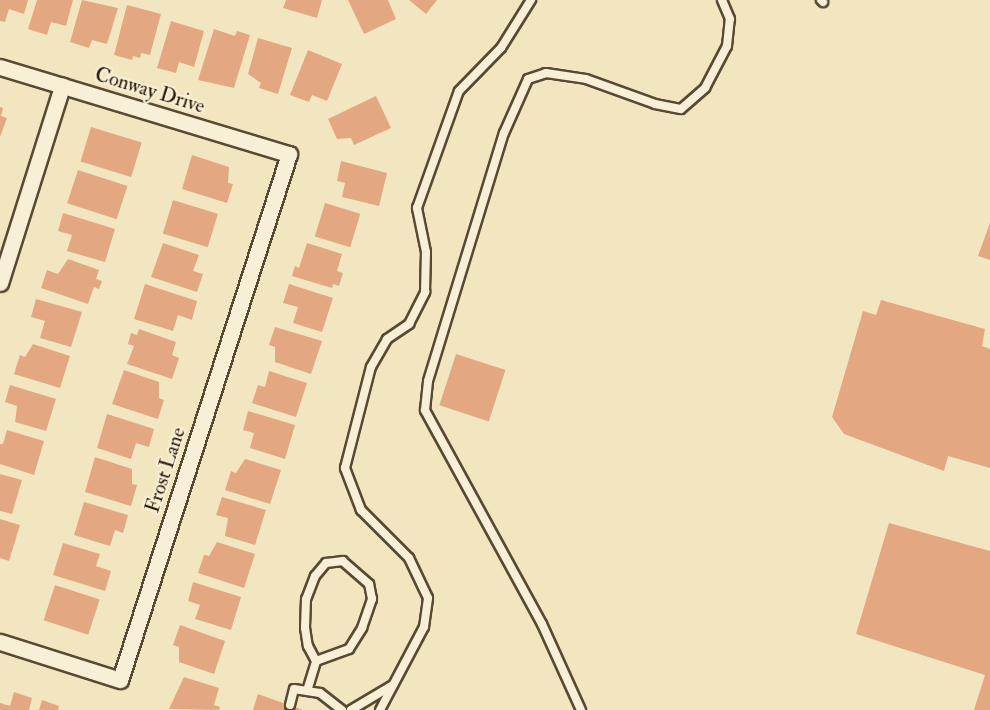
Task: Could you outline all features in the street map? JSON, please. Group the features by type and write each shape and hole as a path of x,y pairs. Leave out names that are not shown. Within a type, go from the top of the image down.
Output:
{"street":[{"name":"Conway Drive","path":"0,67 289,154"},
{"path":"0,283 62,86"},
{"name":"Frost Lane","path":"0,642 120,680 289,154"}],"lane":[{"path":"380,710 424,627 428,598 409,558 361,510 345,468 371,367 387,339 409,324 425,292 426,252 417,208 459,91 501,48 531,0"},
{"path":"581,710 542,624 425,411 428,381 504,133 528,79 546,73 586,80 655,104 681,109 705,88 728,46 730,19 722,0"},
{"path":"307,691 316,660 308,646 305,628 306,598 315,576 326,563 343,561 357,569 369,584 372,599 349,649 316,660"},
{"path":"351,710 393,685"},
{"path":"290,705 294,689 320,693 342,710"}],"building":[{"path":"0,0 28,0 24,14 9,9 5,22 0,21"},
{"path":"37,0 73,0 66,26 51,22 47,35 28,29"},
{"path":"82,0 118,8 107,44 92,40 89,48 70,42"},
{"path":"286,0 322,0 317,18 283,8"},
{"path":"348,0 388,0 396,19 364,34"},
{"path":"409,0 437,0 426,14"},
{"path":"127,5 161,14 150,55 141,53 140,58 133,56 132,60 114,55"},
{"path":"171,21 204,31 194,67 179,62 176,73 157,68"},
{"path":"214,29 235,36 237,31 250,35 234,88 198,80"},
{"path":"258,38 292,48 278,94 259,88 261,83 248,74"},
{"path":"308,50 342,64 327,101 312,95 309,102 290,95"},
{"path":"376,96 391,128 354,145 351,138 337,139 328,119"},
{"path":"0,107 3,108 1,116 7,118 0,137"},
{"path":"91,127 142,142 131,177 80,161"},
{"path":"192,155 229,167 228,183 233,184 227,203 182,189"},
{"path":"341,161 387,173 379,206 342,197 345,183 337,181"},
{"path":"78,170 127,186 117,219 67,203"},
{"path":"173,200 218,214 208,247 163,233"},
{"path":"325,203 360,214 350,247 315,236"},
{"path":"63,213 115,229 105,262 67,251 72,235 58,231"},
{"path":"990,223 990,260 978,256"},
{"path":"163,243 199,255 193,271 203,274 197,292 151,277"},
{"path":"307,243 342,254 337,271 343,273 339,286 333,284 332,288 292,276 295,266 299,268"},
{"path":"68,259 99,270 96,279 102,281 99,289 94,287 88,304 41,288 47,270 58,274"},
{"path":"145,284 197,301 192,320 178,315 173,331 134,319"},
{"path":"289,284 333,298 322,332 293,323 298,307 283,303"},
{"path":"36,299 82,312 71,347 40,338 45,321 31,317"},
{"path":"881,300 985,329 982,346 990,349 990,468 948,456 944,471 844,434 832,417 863,311 876,315"},
{"path":"275,327 322,341 311,374 275,362 275,347 269,345"},
{"path":"139,329 176,342 172,355 179,358 172,379 127,364 134,346 128,344 131,333 137,335"},
{"path":"33,344 70,356 60,388 14,374 20,355 25,357"},
{"path":"456,354 505,370 489,421 439,405"},
{"path":"124,370 159,382 159,398 164,400 158,419 112,404"},
{"path":"269,371 307,383 296,417 252,403 258,385 265,387"},
{"path":"10,385 56,399 46,431 15,422 17,406 5,402"},
{"path":"248,411 295,425 285,459 250,448 254,433 243,430"},
{"path":"107,414 154,429 149,447 136,443 131,459 97,448"},
{"path":"7,430 44,441 34,475 0,464 0,444 3,444"},
{"path":"95,457 132,469 132,484 137,485 131,506 85,492"},
{"path":"245,459 281,470 270,504 225,490 231,471 236,473"},
{"path":"0,474 22,480 12,514 0,511"},
{"path":"222,497 266,510 255,545 225,536 228,518 216,515"},
{"path":"84,502 128,515 123,533 115,530 110,546 74,535"},
{"path":"0,519 20,525 9,561 0,558"},
{"path":"889,523 990,551 990,710 974,710 985,675 856,634"},
{"path":"217,542 255,554 244,588 198,573 204,555 209,556"},
{"path":"63,543 100,554 96,566 111,571 105,591 53,575"},
{"path":"193,582 241,597 231,630 195,619 200,605 188,601"},
{"path":"55,585 100,600 88,635 44,620"},
{"path":"180,625 225,641 214,674 179,662 179,647 173,645"},
{"path":"184,677 219,688 214,705 220,707 219,710 169,709"},
{"path":"14,692 32,698 29,710 0,710 0,703 10,706"},
{"path":"258,694 303,710 253,710"},
{"path":"42,700 59,706 58,710 39,710"}]}
